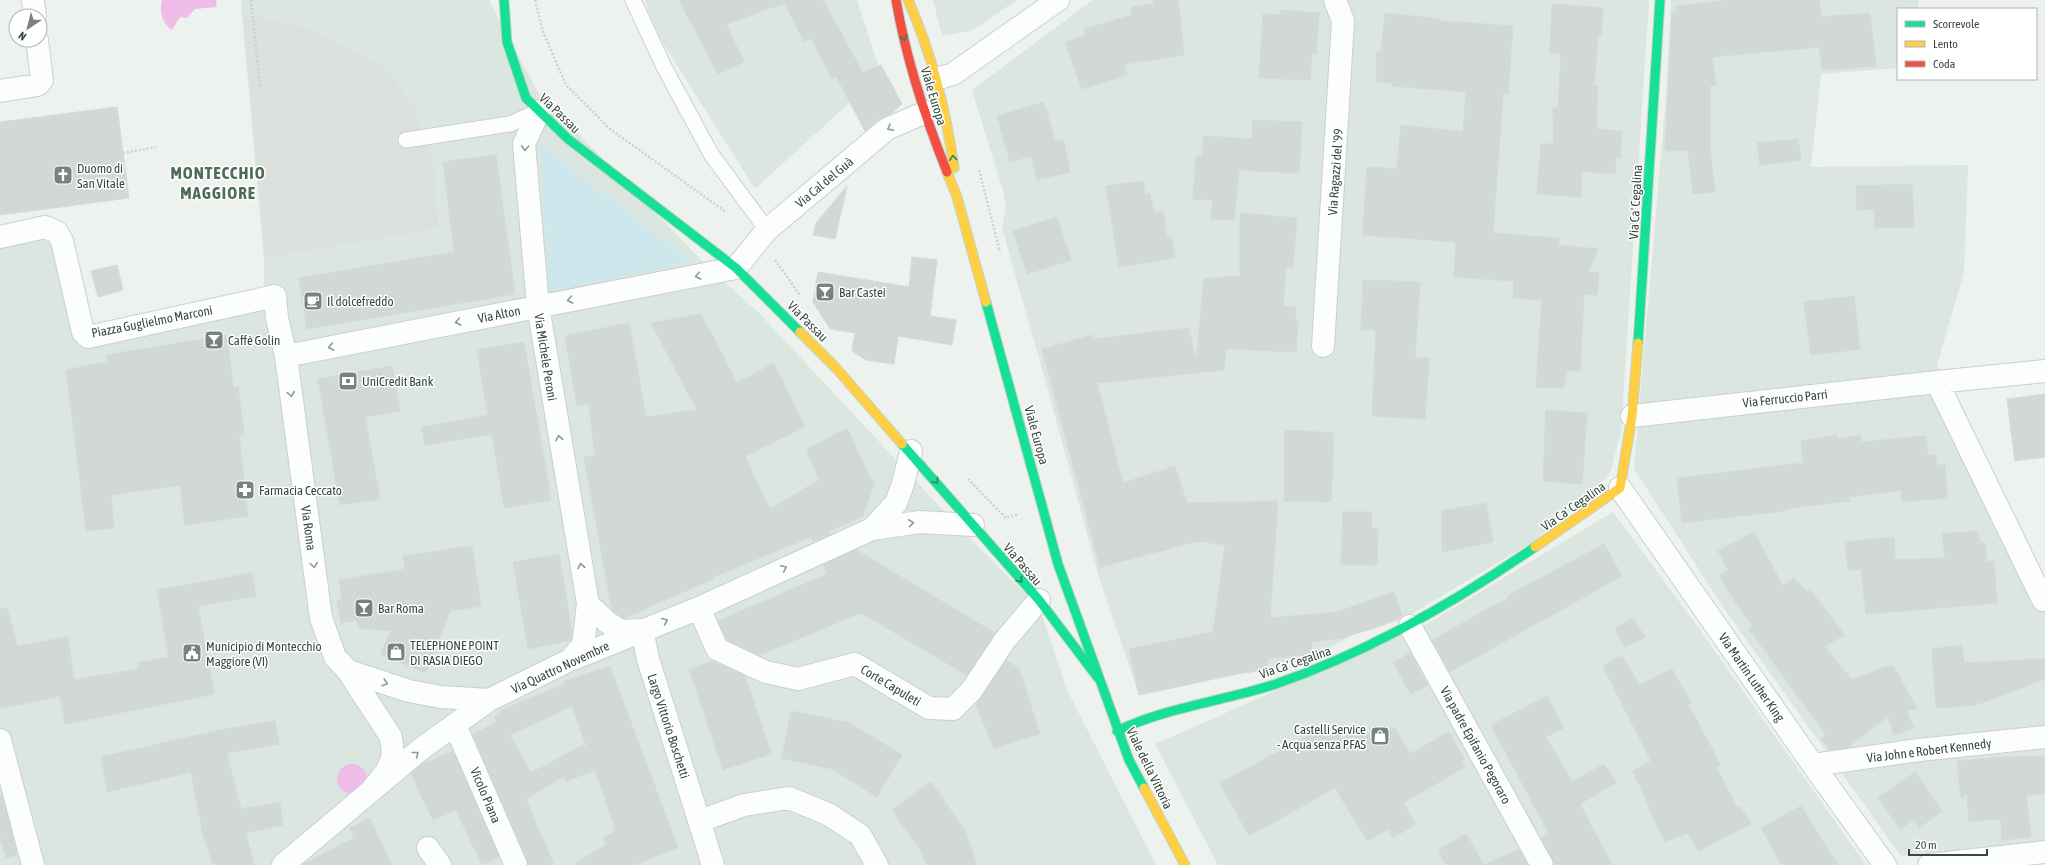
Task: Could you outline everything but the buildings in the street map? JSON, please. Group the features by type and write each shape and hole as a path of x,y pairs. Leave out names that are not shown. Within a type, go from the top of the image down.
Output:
{"street":[{"name":"Via Passau","path":"504,0 508,42 518,78 526,98 568,139 736,268 836,368 911,451 1039,600 1098,678"},
{"name":"Viale Europa","path":"896,0 901,30 932,134 957,197 1058,564 1098,678"},
{"name":"Viale Europa","path":"908,0 916,18 936,79 950,130 957,197"},
{"path":"936,79 953,74 1058,0"},
{"name":"Via Ragazzi del '99","path":"1323,346 1343,21 1335,0"},
{"name":"Via Ca' Cegalina","path":"1117,732 1140,720 1274,684 1338,661 1410,626 1502,570 1620,488 1632,416 1643,286 1660,0"},
{"path":"0,91 38,85 42,80 38,48"},
{"name":"Via Michele Peroni","path":"539,112 524,144 538,306 588,604 583,645 570,660"},
{"name":"Via Cal del Guà","path":"736,268 767,230 887,129 926,112"},
{"name":"Piazza Guglielmo Marconi","path":"0,237 45,227 57,232 62,241 83,332 88,336 275,296 277,318 286,356"},
{"name":"Via Alton","path":"286,356 736,268"},
{"name":"Via Roma","path":"286,356 321,618 335,656 348,671 391,736 393,755 387,771 374,787"},
{"name":"Via Ferruccio Parri","path":"1632,416 2045,371"},
{"path":"1937,382 2043,600"},
{"name":"Via Quattro Novembre","path":"872,529 896,503 903,484 911,451"},
{"name":"Via Martin Luther King","path":"1620,488 1813,766 1885,865"},
{"name":"Via Quattro Novembre","path":"283,865 421,749 489,700 570,660 699,608 872,529 920,522 973,525"},
{"name":"Corte Capuleti","path":"699,608 717,649 766,672 798,679 855,664 929,708 954,709 971,691 1005,640 1039,600"},
{"path":"588,604 607,622 621,631 642,630"},
{"name":"Via padre Epifanio Pegoraro","path":"1410,626 1542,865"},
{"name":"Largo Vittorio Boschetti","path":"642,630 648,659 713,865"},
{"path":"348,671 409,692 441,697 489,700"},
{"name":"Viale della Vittoria","path":"1098,678 1117,732 1129,760 1185,865"},
{"name":"Vicolo Piana","path":"456,724 516,865"},
{"name":"Via John e Robert Kennedy","path":"1813,766 1919,750 2045,737"},
{"path":"0,740 33,865"},
{"path":"700,821 744,805 789,798 828,814 860,835 877,865"},
{"path":"1929,865 2045,852"}],"lane":[{"path":"633,0 664,67 711,154 767,230"},
{"path":"406,140 510,124 539,112"}],"path":[{"path":"251,0 260,86"},
{"path":"535,0 543,32 566,85 610,129 730,215"},
{"path":"123,153 156,147"},
{"path":"771,254 801,296"},
{"path":"964,474 1006,518 1042,506"}],"shaded area":[{"path":"162,0 216,0 217,7 195,9 187,18 180,17 172,30 162,17"},
{"path":"241,0 489,0 537,91 710,269 760,314 940,507 999,568 1039,606 1067,690 1156,865 0,865 0,235 57,232 84,336 264,303 264,258 439,227 434,160 416,111 309,28 242,13"},
{"path":"645,0 857,0 881,74 755,189 653,27"},
{"path":"933,0 1017,0 973,30 942,36"},
{"path":"1093,0 1649,0 1621,432 1610,474 1534,541 1403,619 1353,635 1315,656 1267,670 1277,520 1282,517 1282,401 1224,369 1229,277 1192,280 1023,303 1002,227 1006,207 1003,191 972,90"},
{"path":"1671,0 1918,0 1918,8 1897,8 1897,68 1821,74 1811,167 1968,165 1964,272 1937,365 2045,580 2045,841 1901,856 1727,613 1634,469 1666,96"},
{"path":"242,13 309,28 385,67 416,111 434,160 439,228 264,258"},
{"path":"540,144 692,262 549,292"},
{"path":"1229,277 1226,296 1227,332 1224,369 1310,361 1308,403 1282,401 1282,517 1277,520 1267,670 1242,673 1139,695 1098,574 1023,303 1192,280"},
{"path":"1613,512 1700,630 1866,865 1218,865 1155,744 1427,624"},
{"path":"352,764 363,768 367,779 363,790 352,794 341,790 337,779 341,768"}],"traffic: fast":[{"path":"504,0 507,42 526,98 568,139 736,268 800,332"},
{"path":"1638,343 1660,0"},
{"path":"986,302 1058,564 1129,760 1144,788"},
{"path":"902,444 1039,600 1098,678"},
{"path":"1117,731 1176,710 1276,684 1344,657 1442,607 1535,547"}],"traffic: slow":[{"path":"908,0 917,20 937,82 947,125 954,168"},
{"path":"947,172 957,197 986,302"},
{"path":"800,332 836,368 902,444"},
{"path":"1535,547 1620,488 1632,416 1638,343"},
{"path":"1144,788 1185,865"}],"traffic: jam":[{"path":"896,0 905,44 917,88 947,172"}],"place":[{"name":"Duomo di San Vitale","path":"63,175"},
{"name":"Bar Castei","path":"825,292"},
{"name":"Il dolcefreddo","path":"313,301"},
{"name":"Caffè Golin","path":"214,340"},
{"name":"UniCredit Bank","path":"348,381"},
{"name":"Farmacia Ceccato","path":"245,490"},
{"name":"Bar Roma","path":"364,608"},
{"name":"TELEPHONE POINT DI RASIA DIEGO","path":"396,652"},
{"name":"Municipio di Montecchio Maggiore (VI)","path":"192,653"},
{"name":"Castelli Service - Acqua senza PFAS","path":"1380,736"}],"district":[{"name":"MONTECCHIO MAGGIORE","path":"218,183"}]}
